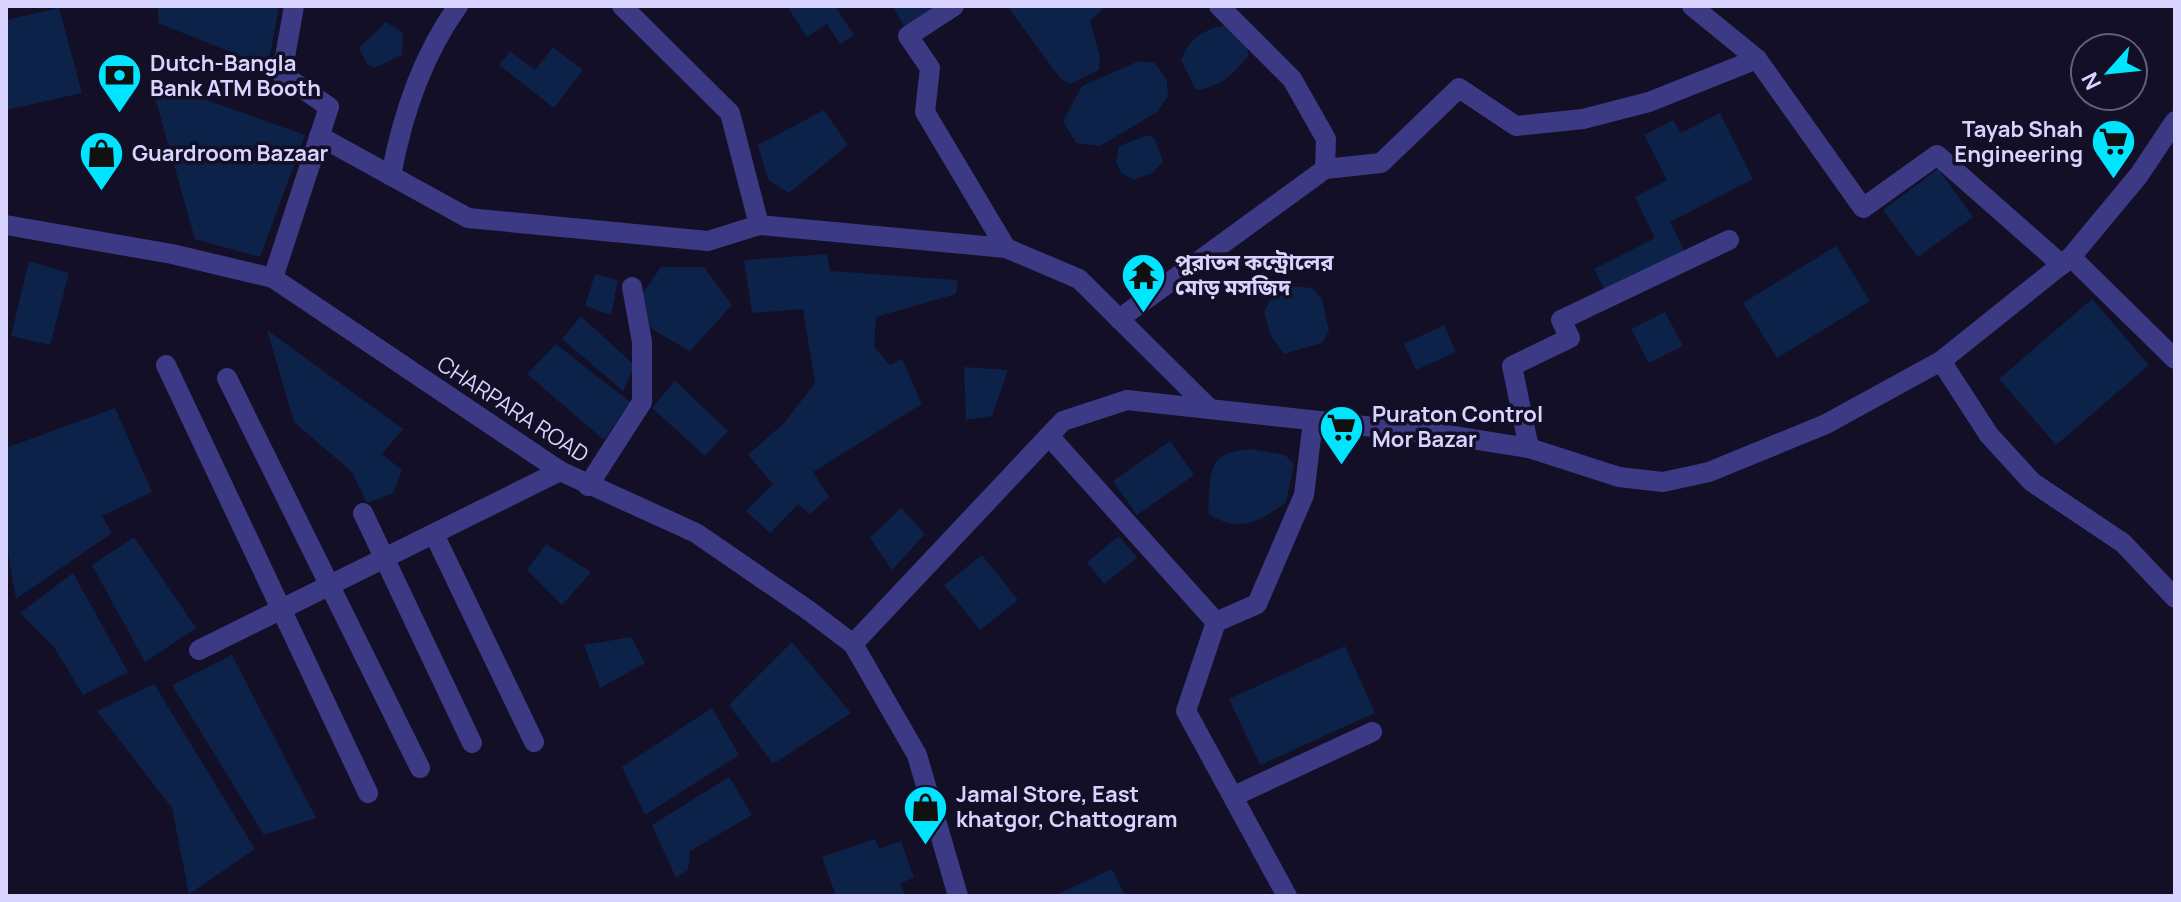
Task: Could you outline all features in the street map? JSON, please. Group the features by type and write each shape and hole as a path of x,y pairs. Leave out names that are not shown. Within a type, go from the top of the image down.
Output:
{"street":[{"path":"273,278 329,107 282,74 294,6"},
{"path":"391,176 420,71 433,41 458,6"},
{"path":"622,6 730,113 759,225"},
{"path":"954,6 908,36 930,68 925,112 1006,248"},
{"path":"1219,6 1292,79 1326,139 1325,169"},
{"path":"1692,6 1757,59 1863,208 1937,155 2067,261 2175,359"},
{"path":"1119,319 1325,169 1381,163 1459,88 1516,126 1583,119 1649,102 1757,59"},
{"path":"853,644 1063,421 1127,400 1447,435 1529,448 1619,477 1663,482 1709,472 1826,424 1941,361 2067,261 2139,175 2175,121"},
{"path":"319,136 468,218 708,241 759,225 1006,248 1079,279 1209,408"},
{"name":"CHARPARA ROAD","path":"6,225 172,254 273,278 560,471 696,533 853,644 917,755 958,896"},
{"path":"1529,448 1512,366 1570,338 1561,320 1729,240"},
{"path":"588,486 642,402 642,342 632,287"},
{"path":"1941,361 1989,435 2032,482 2123,543 2175,598"},
{"path":"166,365 368,793"},
{"path":"227,378 420,768"},
{"path":"1287,896 1186,711 1216,622 1257,604 1304,495 1313,421"},
{"path":"1049,436 1216,622"},
{"path":"199,650 560,471"},
{"path":"363,513 472,743"},
{"path":"434,534 534,742"},
{"path":"1234,796 1372,732"}],"water":[{"path":"158,6 279,6 268,67 158,23"},
{"path":"787,6 835,6 854,35 840,44 827,24 807,37"},
{"path":"892,6 943,6 907,30"},
{"path":"1007,6 1106,6 1090,21 1100,57 1099,70 1070,84 1060,78"},
{"path":"59,8 82,93 6,110 6,20"},
{"path":"386,22 403,33 402,55 374,68 367,64 359,48"},
{"path":"1227,25 1246,38 1248,56 1225,79 1196,90 1181,60 1198,36"},
{"path":"553,47 583,70 554,108 499,65 510,51 535,70"},
{"path":"1139,61 1155,63 1167,80 1168,96 1157,112 1100,146 1076,143 1063,121 1082,86"},
{"path":"150,80 305,135 260,257 195,239"},
{"path":"824,110 848,145 789,193 768,180 758,145"},
{"path":"1720,113 1753,179 1670,222 1685,252 1606,292 1594,269 1655,238 1635,197 1667,180 1644,135 1673,120 1681,133"},
{"path":"1148,135 1155,139 1163,162 1152,173 1134,180 1121,173 1116,162 1119,146"},
{"path":"1938,169 1973,217 1918,257 1883,210"},
{"path":"1836,246 1870,301 1777,358 1743,303"},
{"path":"827,254 830,271 958,280 956,294 876,317 874,347 890,365 902,359 922,404 813,472 829,497 810,514 798,504 770,533 746,511 773,484 748,455 784,423 815,383 803,309 752,313 744,260"},
{"path":"29,261 69,273 50,345 11,336"},
{"path":"661,267 704,267 732,305 690,351 650,328 643,293"},
{"path":"595,274 618,280 611,315 585,306"},
{"path":"1293,286 1312,288 1322,299 1329,331 1322,343 1284,354 1271,336 1264,312 1275,291"},
{"path":"2092,299 2149,365 2056,445 1999,379"},
{"path":"1665,312 1683,346 1649,363 1631,329"},
{"path":"581,316 635,366 623,391 562,339"},
{"path":"1444,325 1456,352 1416,370 1404,344"},
{"path":"267,330 403,429 382,454 402,470 393,493 367,503 352,472 294,422"},
{"path":"556,344 630,402 604,440 527,374"},
{"path":"964,367 1008,370 992,416 966,420"},
{"path":"675,381 728,431 705,456 652,408"},
{"path":"115,408 152,492 102,516 112,533 16,599 6,542 6,448"},
{"path":"1170,441 1194,475 1137,515 1113,481"},
{"path":"1251,449 1285,455 1294,464 1286,502 1258,520 1229,523 1208,513 1213,468 1225,455"},
{"path":"901,508 925,534 892,570 870,538"},
{"path":"1119,536 1137,558 1104,584 1087,562"},
{"path":"134,537 196,628 145,662 92,565"},
{"path":"546,544 591,572 562,605 527,570"},
{"path":"982,555 1018,600 980,630 944,585"},
{"path":"73,573 128,672 83,695 54,647 20,613"},
{"path":"631,637 645,663 600,688 584,645"},
{"path":"792,642 851,713 773,764 729,705"},
{"path":"1345,646 1375,713 1260,765 1229,699"},
{"path":"232,655 316,818 264,835 172,685"},
{"path":"154,684 255,849 189,894 172,808 97,711"},
{"path":"712,708 739,755 645,815 622,767"},
{"path":"729,777 752,815 690,851 688,870 676,878 652,825"},
{"path":"875,839 879,849 901,841 914,878 900,883 905,896 836,896 822,857"},
{"path":"1112,869 1125,896 1053,896"}],"place":[{"name":"Dutch-Bangla Bank ATM Booth","path":"119,115"},
{"name":"Tayab Shah Engineering","path":"2114,181"},
{"name":"Guardroom Bazaar","path":"101,192"},
{"name":"পুরাতন কন্ট্রোলের মোড় মসজিদ","path":"1144,314"},
{"name":"Puraton Control Mor Bazar","path":"1341,466"},
{"name":"Jamal Store, East khatgor, Chattogram","path":"925,846"}]}
